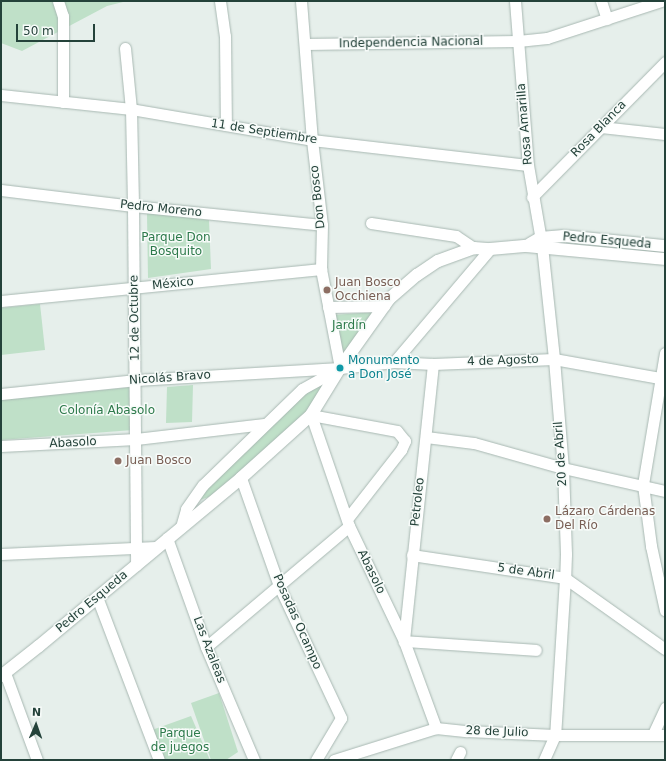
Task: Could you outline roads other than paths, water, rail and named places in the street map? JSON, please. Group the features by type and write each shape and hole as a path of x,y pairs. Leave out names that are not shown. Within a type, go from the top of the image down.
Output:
{"street":[{"path":"58,1 63,16 63,102"},
{"path":"220,1 225,36 226,125"},
{"name":"Don Bosco","path":"301,1 312,140 322,225 321,269 340,368"},
{"name":"Rosa Amarilla","path":"515,1 528,165 532,197 541,242"},
{"path":"602,1 607,19"},
{"name":"Independencia Nacional","path":"305,44 518,41 547,38 661,1"},
{"name":"12 de Octubre","path":"125,48 131,109 136,380 136,565"},
{"name":"Rosa Blanca","path":"532,197 665,62"},
{"name":"11 de Septiembre","path":"1,95 131,109 312,140 528,165"},
{"path":"601,127 665,134"},
{"name":"Pedro Moreno","path":"1,190 133,206 322,225"},
{"path":"371,223 456,236 474,248"},
{"name":"Pedro Esqueda","path":"3,674 241,478 311,415 340,368 389,299 417,274 438,261 474,248 490,249 527,246 564,236 665,246"},
{"name":"Pedro Esqueda","path":"541,242 665,259"},
{"name":"20 de Abril","path":"541,242 554,359 563,468 566,554 555,735"},
{"path":"394,362 490,249"},
{"name":"México","path":"1,301 321,269"},
{"path":"328,307 384,306"},
{"path":"665,352 663,379 643,485 651,546 665,610"},
{"name":"4 de Agosto","path":"340,368 394,362 433,364 554,359 663,379"},
{"name":"Petroleo","path":"404,641 433,364"},
{"name":"Pedro Esqueda","path":"181,527 186,509 204,485 231,460 264,424 302,389 340,368"},
{"name":"Nicolás Bravo","path":"1,394 136,380 340,368"},
{"path":"206,647 279,586 348,523 401,450 405,441 397,431 311,415"},
{"name":"Abasolo","path":"311,415 348,523 404,641 436,728"},
{"name":"Abasolo","path":"1,446 136,439 264,424"},
{"path":"426,437 474,443 563,468 665,491"},
{"name":"Posadas Ocampo","path":"241,478 279,586 341,718 316,760"},
{"name":"Las Azaleas","path":"167,538 206,647 254,760"},
{"path":"1,554 156,547"},
{"name":"5 de Abril","path":"412,555 565,578 665,649"},
{"path":"97,597 159,760"},
{"path":"404,641 536,650"},
{"path":"3,674 37,760"},
{"path":"652,734 665,708"},
{"name":"28 de Julio","path":"334,760 436,728 555,735 665,735"},
{"path":"544,760 555,735"}],"place":[{"name":"Juan Bosco Occhiena","path":"327,290"},
{"name":"Monumento a Don José","path":"340,368"},
{"name":"Juan Bosco","path":"118,461"},
{"name":"Lázaro Cárdenas Del Río","path":"547,519"}],"park label":[{"name":"Parque Don Bosquito","path":"176,245"},
{"name":"Jardín","path":"349,326"},
{"name":"Colonía Abasolo","path":"107,411"},
{"name":"Parque de juegos","path":"180,741"}]}
